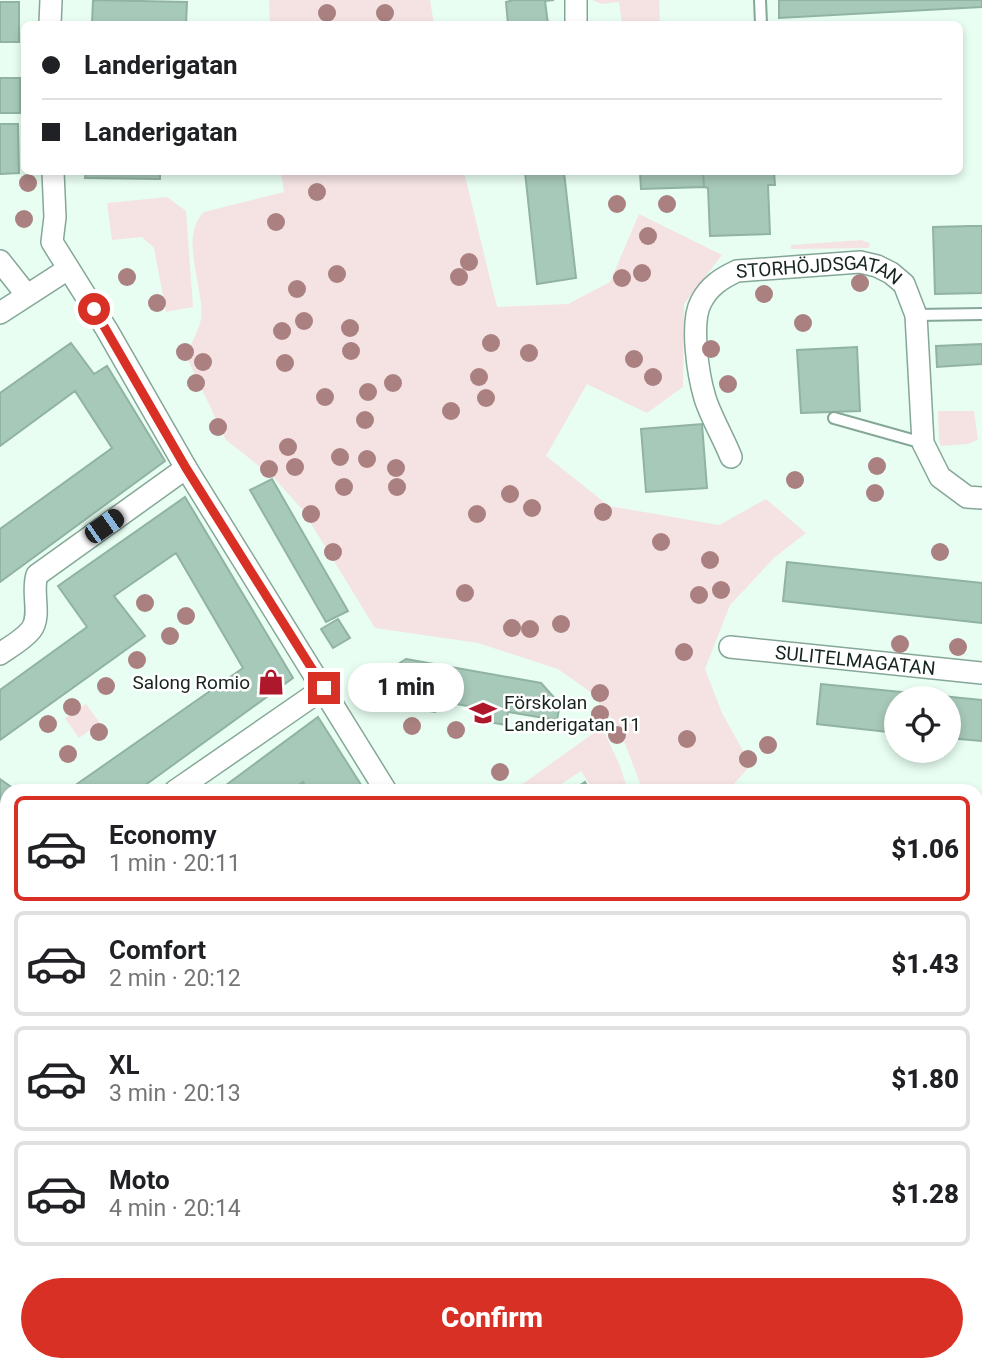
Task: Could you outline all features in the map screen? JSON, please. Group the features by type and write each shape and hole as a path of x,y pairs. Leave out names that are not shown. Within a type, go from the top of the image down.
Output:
{"street":[{"path":"50,21 51,0"},
{"path":"576,0 576,21"},
{"path":"53,175 55,217 52,242 107,330 186,468 382,784"},
{"path":"0,261 26,294"},
{"name":"STORHÖJDSGATAN","path":"731,457 705,399 696,330 700,302 722,278 737,271 860,262 891,272 904,284 916,316 923,443 940,477 967,497 982,498"},
{"path":"0,313 68,268"},
{"path":"0,654 32,629 35,622 33,589 37,575 42,570 186,468"},
{"name":"SULITELMAGATAN","path":"730,647 982,673"},
{"path":"185,784 324,688"}],"lane":[{"path":"761,0 761,21"},
{"path":"916,316 982,314"},
{"path":"835,418 923,443"}],"shaded area":[{"path":"269,0 430,0 434,21 270,21"},
{"path":"592,0 659,0 660,21 622,21 619,2 602,4"},
{"path":"281,175 465,175 497,307 568,304 610,282 639,214 722,255 684,304 683,387 647,413 587,384 546,456 609,506 719,525 766,499 806,533 775,557 730,605 705,669 722,713 751,765 734,784 640,784 619,728 589,691 558,669 478,643 375,628 302,509 273,477 226,440 186,356 201,319 193,235 204,212 284,192"},
{"path":"167,197 186,211 193,307 166,312 154,248 142,237 112,240 107,203"},
{"path":"861,240 870,243 869,248 791,249 791,245"},
{"path":"938,411 974,411 978,440 968,444 941,446"},
{"path":"86,704 100,723 79,738 65,718"},
{"path":"602,727 626,784 589,784 581,771 562,784 523,784"}],"building":[{"path":"93,0 187,2 186,21 92,21"},
{"path":"554,0 545,1 548,21 508,21 506,2"},
{"path":"779,0 982,0 982,7 779,18"},
{"path":"0,2 19,2 19,42 0,42"},
{"path":"0,78 20,78 20,113 0,113"},
{"path":"0,124 18,124 19,173 0,174"},
{"path":"86,175 160,175 160,179 85,178"},
{"path":"525,175 564,175 576,278 537,284"},
{"path":"640,175 703,175 704,187 641,189"},
{"path":"703,175 774,175 775,185 768,185 770,234 710,236 708,188 704,187"},
{"path":"982,226 982,293 935,294 933,227"},
{"path":"71,343 94,374 107,366 165,461 0,582 0,529 112,448 75,391 0,446 0,393"},
{"path":"982,344 982,364 937,367 936,346"},
{"path":"857,347 860,411 801,413 797,350"},
{"path":"702,424 707,488 646,492 641,429"},
{"path":"272,479 348,611 326,622 250,490"},
{"path":"185,497 293,678 147,784 77,784 243,668 176,553 114,596 145,636 0,740 0,690 87,627 58,586"},
{"path":"787,562 982,583 982,623 783,601"},
{"path":"338,619 350,638 333,648 321,629"},
{"path":"406,659 541,683 560,704 557,720 508,712 506,725 478,720 479,708 439,701 435,712 405,707 384,673"},
{"path":"821,684 884,690 884,732 817,724"},
{"path":"961,698 982,700 982,741 961,739"},
{"path":"318,717 361,784 303,782 227,784"}],"place":[{"name":"Salong Romio","path":"271,682"},
{"name":"Förskolan Landerigatan 11","path":"483,713"}],"route":[{"path":"94,309 186,468 324,688"}]}
